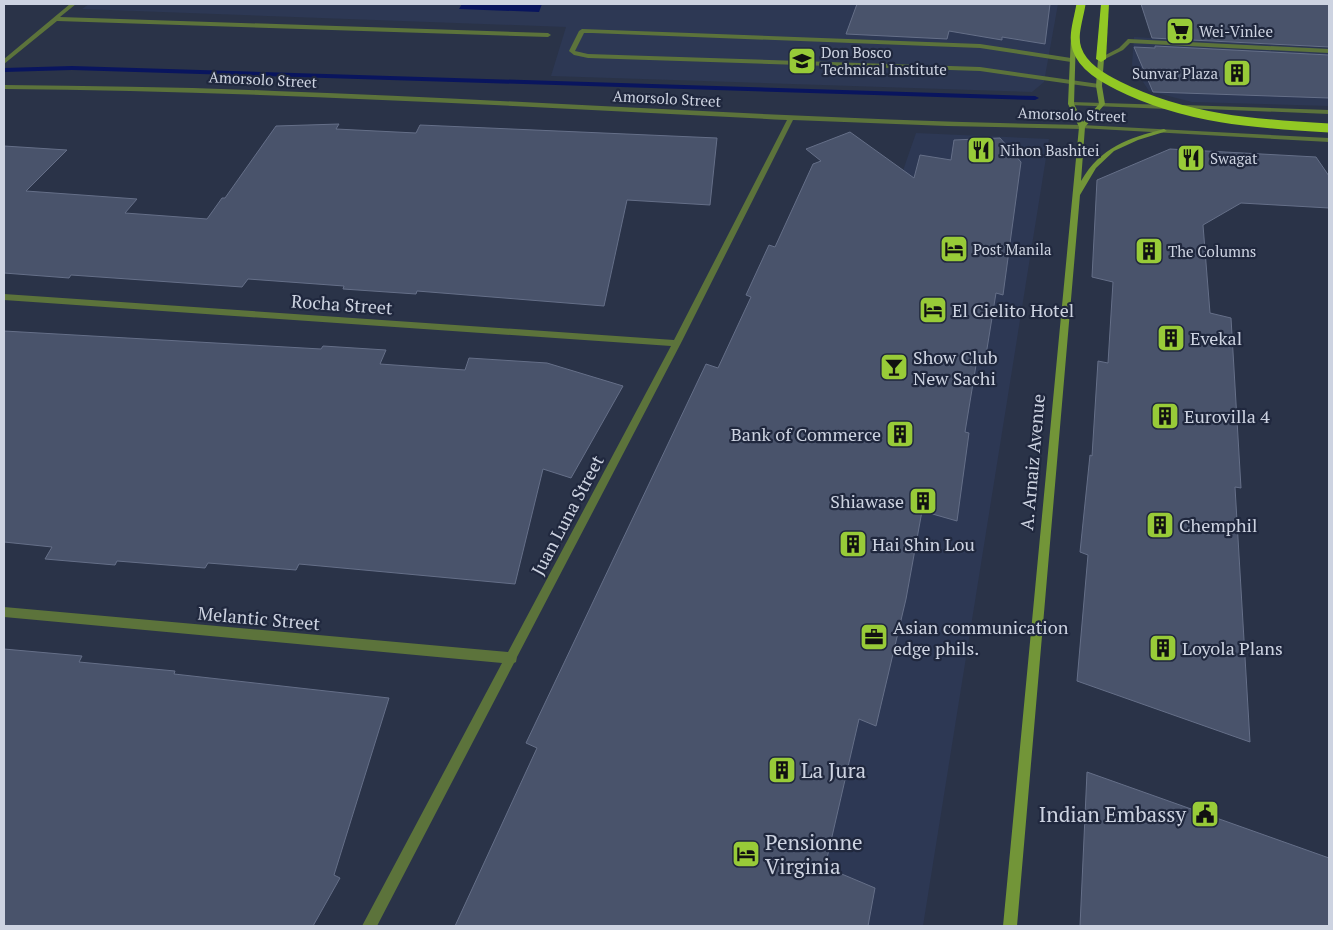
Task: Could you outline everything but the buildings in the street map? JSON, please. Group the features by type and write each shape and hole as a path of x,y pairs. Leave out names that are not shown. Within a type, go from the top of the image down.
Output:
{"highway":[{"path":"1079,4 1076,47 1080,56 1096,73 1122,88 1165,105 1210,117 1250,123 1329,128"},
{"path":"1101,59 1105,31 1105,4"}],"main road":[{"path":"1079,4 1072,60 1071,104 1082,127 1102,104 1099,86 1101,59"},
{"name":"A. Arnaiz Avenue","path":"1010,926 1082,127"},
{"path":"1074,203 1086,176 1102,155 1137,138 1164,131"}],"street":[{"path":"4,62 74,4"},
{"path":"56,19 548,35"},
{"path":"1072,60 980,46 592,31 582,31 572,51 576,54 588,56 980,69 1099,86"},
{"path":"1101,59 1121,49 1128,41 1329,51"},
{"path":"4,54 14,53"},
{"name":"Amorsolo Street","path":"4,87 134,87 791,118 1082,127 1329,140"},
{"name":"Amorsolo Street","path":"1071,104 1329,112"},
{"name":"Juan Luna Street","path":"369,926 678,343 791,118"},
{"name":"Rocha Street","path":"4,297 678,343"},
{"name":"Melantic Street","path":"4,612 512,658"}],"shaded area":[{"name":"Don Bosco Technical Institute","path":"89,4 1058,4 1044,82 1032,92 551,76 566,27 82,9"},
{"path":"462,4 542,4 539,12 459,9"},
{"name":"Sunvar Plaza","path":"1134,37 1329,48 1329,106 1192,102 1149,91 1132,65"},
{"path":"916,133 1049,139 923,926 642,926"}],"waterway":[{"path":"4,70 72,68 1035,98"}],"place":[{"name":"Wei-Vinlee","path":"1180,31"},
{"name":"Don Bosco Technical Institute","path":"802,61"},
{"name":"Sunvar Plaza","path":"1237,73"},
{"name":"Nihon Bashitei","path":"981,150"},
{"name":"Swagat","path":"1191,158"},
{"name":"Post Manila","path":"954,249"},
{"name":"The Columns","path":"1149,251"},
{"name":"El Cielito Hotel","path":"933,310"},
{"name":"Evekal","path":"1171,338"},
{"name":"Show Club New Sachi","path":"894,367"},
{"name":"Eurovilla 4","path":"1165,416"},
{"name":"Bank of Commerce","path":"900,434"},
{"name":"Shiawase","path":"923,501"},
{"name":"Chemphil","path":"1160,525"},
{"name":"Hai Shin Lou","path":"853,544"},
{"name":"Asian communication edge phils.","path":"874,637"},
{"name":"Loyola Plans","path":"1163,648"},
{"name":"La Jura","path":"782,770"},
{"name":"Indian Embassy","path":"1205,814"},
{"name":"Pensionne Virginia","path":"746,854"}]}
